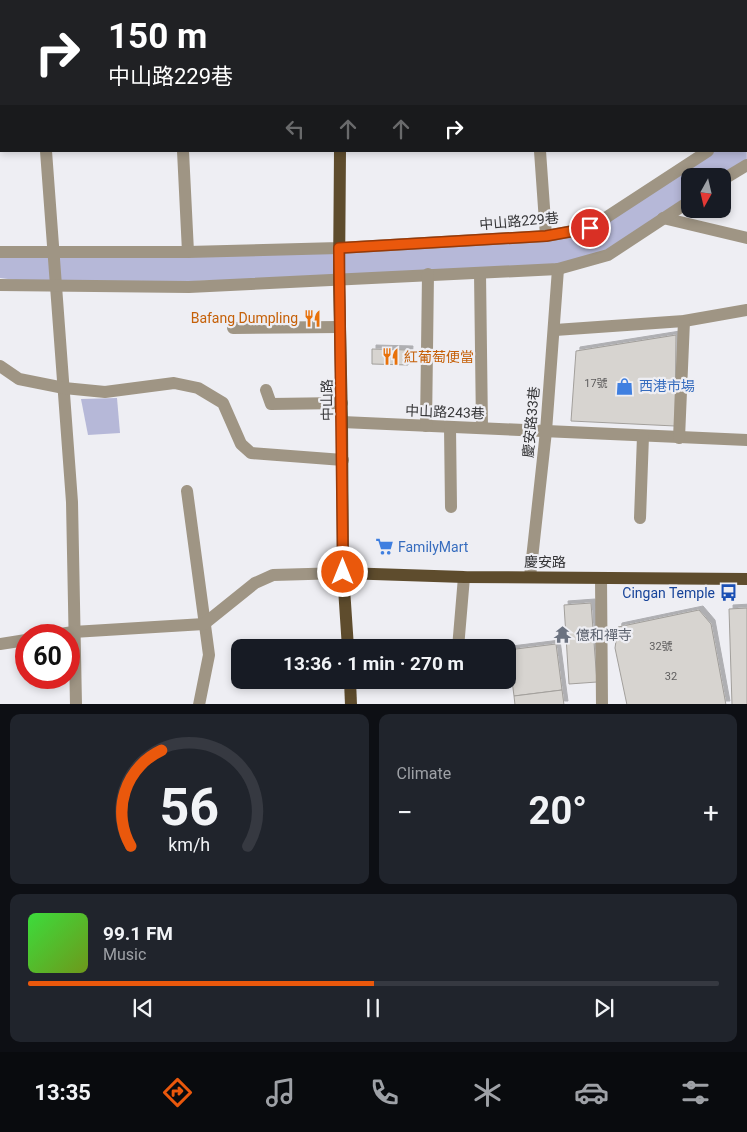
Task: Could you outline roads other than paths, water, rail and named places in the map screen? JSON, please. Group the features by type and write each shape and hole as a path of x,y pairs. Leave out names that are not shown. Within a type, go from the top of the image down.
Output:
{"main road":[{"name":"中山路","path":"340,152 338,278 343,460 343,572 347,639"},
{"name":"慶安路","path":"343,572 464,577 747,579"},
{"path":"350,689 351,704"}],"street":[{"path":"46,152 72,502 73,624"},
{"path":"183,152 188,252"},
{"path":"540,152 546,236"},
{"name":"中山路229巷","path":"0,252 188,252 339,248 546,236 590,228 706,152"},
{"path":"731,175 747,165"},
{"path":"0,285 55,284 189,287 338,278 558,269 608,255 681,207"},
{"path":"663,218 747,238"},
{"name":"慶安路33巷","path":"530,577 546,431 555,330 558,269"},
{"path":"480,273 482,428"},
{"path":"426,426 428,274"},
{"path":"555,330 684,321 747,310"},
{"path":"680,438 684,321"},
{"path":"233,328 340,327"},
{"path":"0,366 19,379 64,388 105,392 174,383 198,388 224,403 241,444 252,452 343,460"},
{"path":"266,390 271,404 342,403"},
{"name":"中山路243巷","path":"342,422 747,440"},
{"path":"450,427 451,506"},
{"path":"640,518 643,436"},
{"path":"187,491 209,655 199,704"},
{"path":"80,632 204,624 255,583 273,575 343,572"},
{"path":"459,639 464,577"},
{"path":"601,578 602,704"},
{"path":"0,644 15,642"},
{"path":"75,689 76,704"}],"place":[{"name":"Bafang Dumpling","path":"312,318"},
{"name":"紅葡萄便當","path":"390,357"},
{"name":"西港市場","path":"625,386"},
{"name":"FamilyMart","path":"384,547"},
{"name":"Cingan Temple","path":"729,593"},
{"name":"億和禪寺","path":"562,635"}]}
